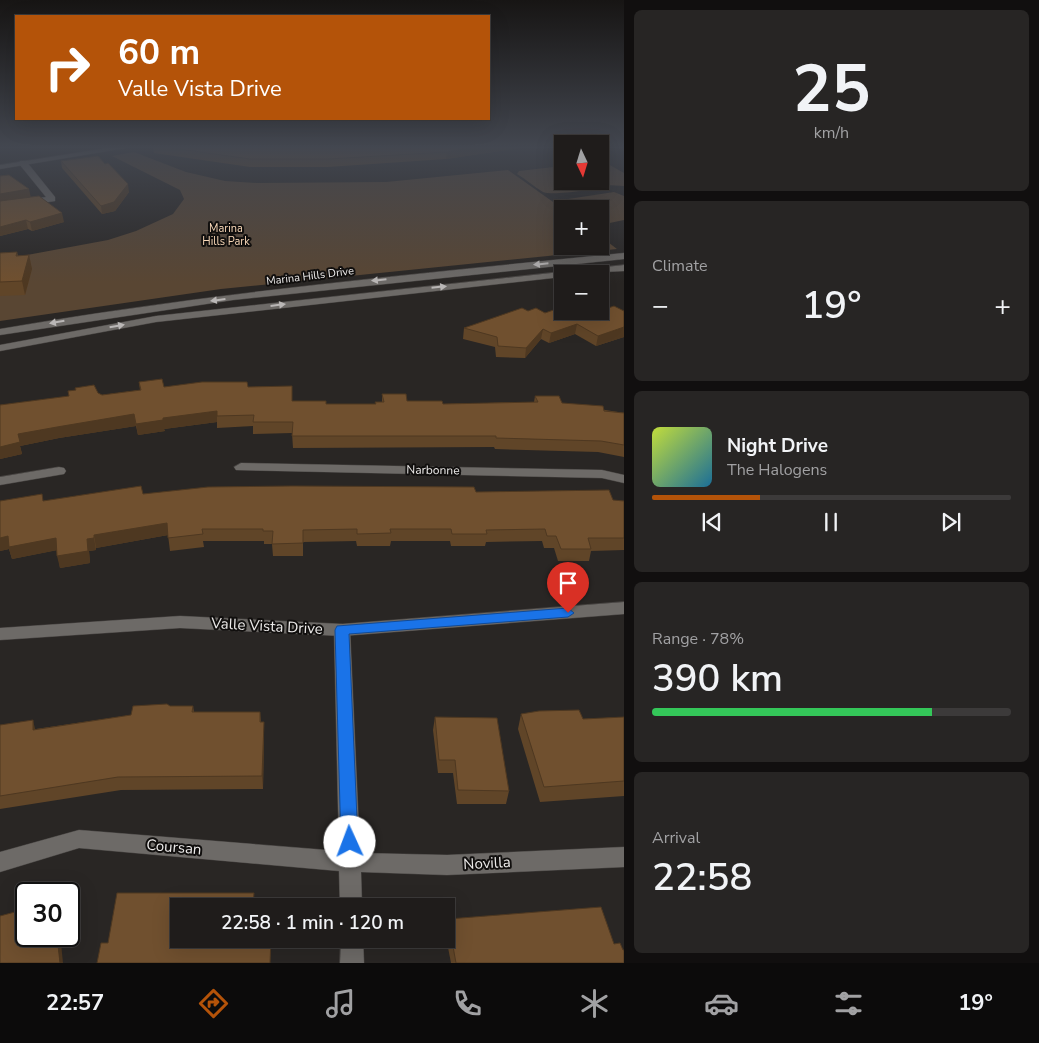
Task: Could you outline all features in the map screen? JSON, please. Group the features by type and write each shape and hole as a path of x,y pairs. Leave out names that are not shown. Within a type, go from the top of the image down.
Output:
{"street":[{"path":"0,208 52,199 47,193"},
{"name":"Marina Hills Drive","path":"0,332 86,316 332,285 624,256"},
{"path":"609,270 624,268"},
{"name":"Marina Hills Drive","path":"0,348 156,319 554,275"},
{"name":"Narbonne","path":"241,467 602,474 624,479"},
{"path":"0,480 59,471"},
{"name":"Valle Vista Drive","path":"0,634 180,622 342,630 624,608"},
{"path":"342,630 351,898"},
{"name":"Coursan","path":"0,862 79,839 350,862"},
{"name":"Novilla","path":"350,862 447,865 624,857"},
{"path":"352,948 352,963"}],"green space":[{"name":"Marina Hills Park","path":"181,193 540,193 554,203 554,255 558,255 221,289 0,321 0,260 108,240 136,231 173,214 184,199"},
{"path":"616,193 624,196 624,220 609,223 609,200 562,200"},
{"name":"Marina Hills Park","path":"609,243 617,249 609,250"}],"building":[{"path":"89,193 121,193 114,202 101,206"},
{"path":"39,196 62,213 30,222 26,220 0,227 0,201"},
{"path":"17,252 16,256 29,255 22,281 0,282 0,253"},
{"path":"614,306 624,311 624,327 598,336 577,324 551,333 543,329 526,348 498,346 497,337 464,328 522,308 528,311 536,308 545,313 554,310 554,320 609,320 609,308"},
{"path":"162,379 164,387 202,382 247,382 248,387 292,386 292,401 326,401 326,404 376,404 375,402 384,402 382,394 406,394 407,401 442,401 443,404 538,402 535,396 559,396 562,403 603,406 604,411 624,413 624,445 601,441 496,438 496,436 292,436 293,422 253,422 254,415 217,416 217,411 163,418 163,420 136,424 134,414 18,434 20,442 0,447 0,405 69,396 68,391 94,385 98,393 102,395 141,390 139,382"},
{"path":"141,486 143,494 208,487 292,486 474,487 476,492 609,490 613,500 624,501 624,538 588,538 591,549 561,549 556,536 547,536 545,529 486,530 487,534 452,534 451,529 390,529 391,533 357,534 357,529 303,530 303,543 272,544 273,531 263,531 263,529 202,529 203,534 168,538 167,523 94,535 94,538 87,539 88,551 57,556 56,538 9,547 8,536 0,538 0,501 42,494 43,501"},
{"path":"167,704 170,706 193,706 192,712 260,712 260,722 264,722 262,776 118,777 0,796 0,725 33,720 33,730 131,715 133,706"},
{"path":"579,710 583,719 624,717 624,781 544,787 521,714 539,711"},
{"path":"435,717 497,718 509,791 458,790 455,760 439,760"},
{"path":"117,893 254,893 254,898 170,898 170,948 271,948 270,963 97,963 101,943 108,943"},
{"path":"601,907 614,944 620,943 624,950 624,963 456,963 453,948 455,948 455,918"},
{"path":"15,912 15,947 58,947 60,963 0,963 0,916"}],"route":[{"path":"350,842 342,630 568,613"}]}
